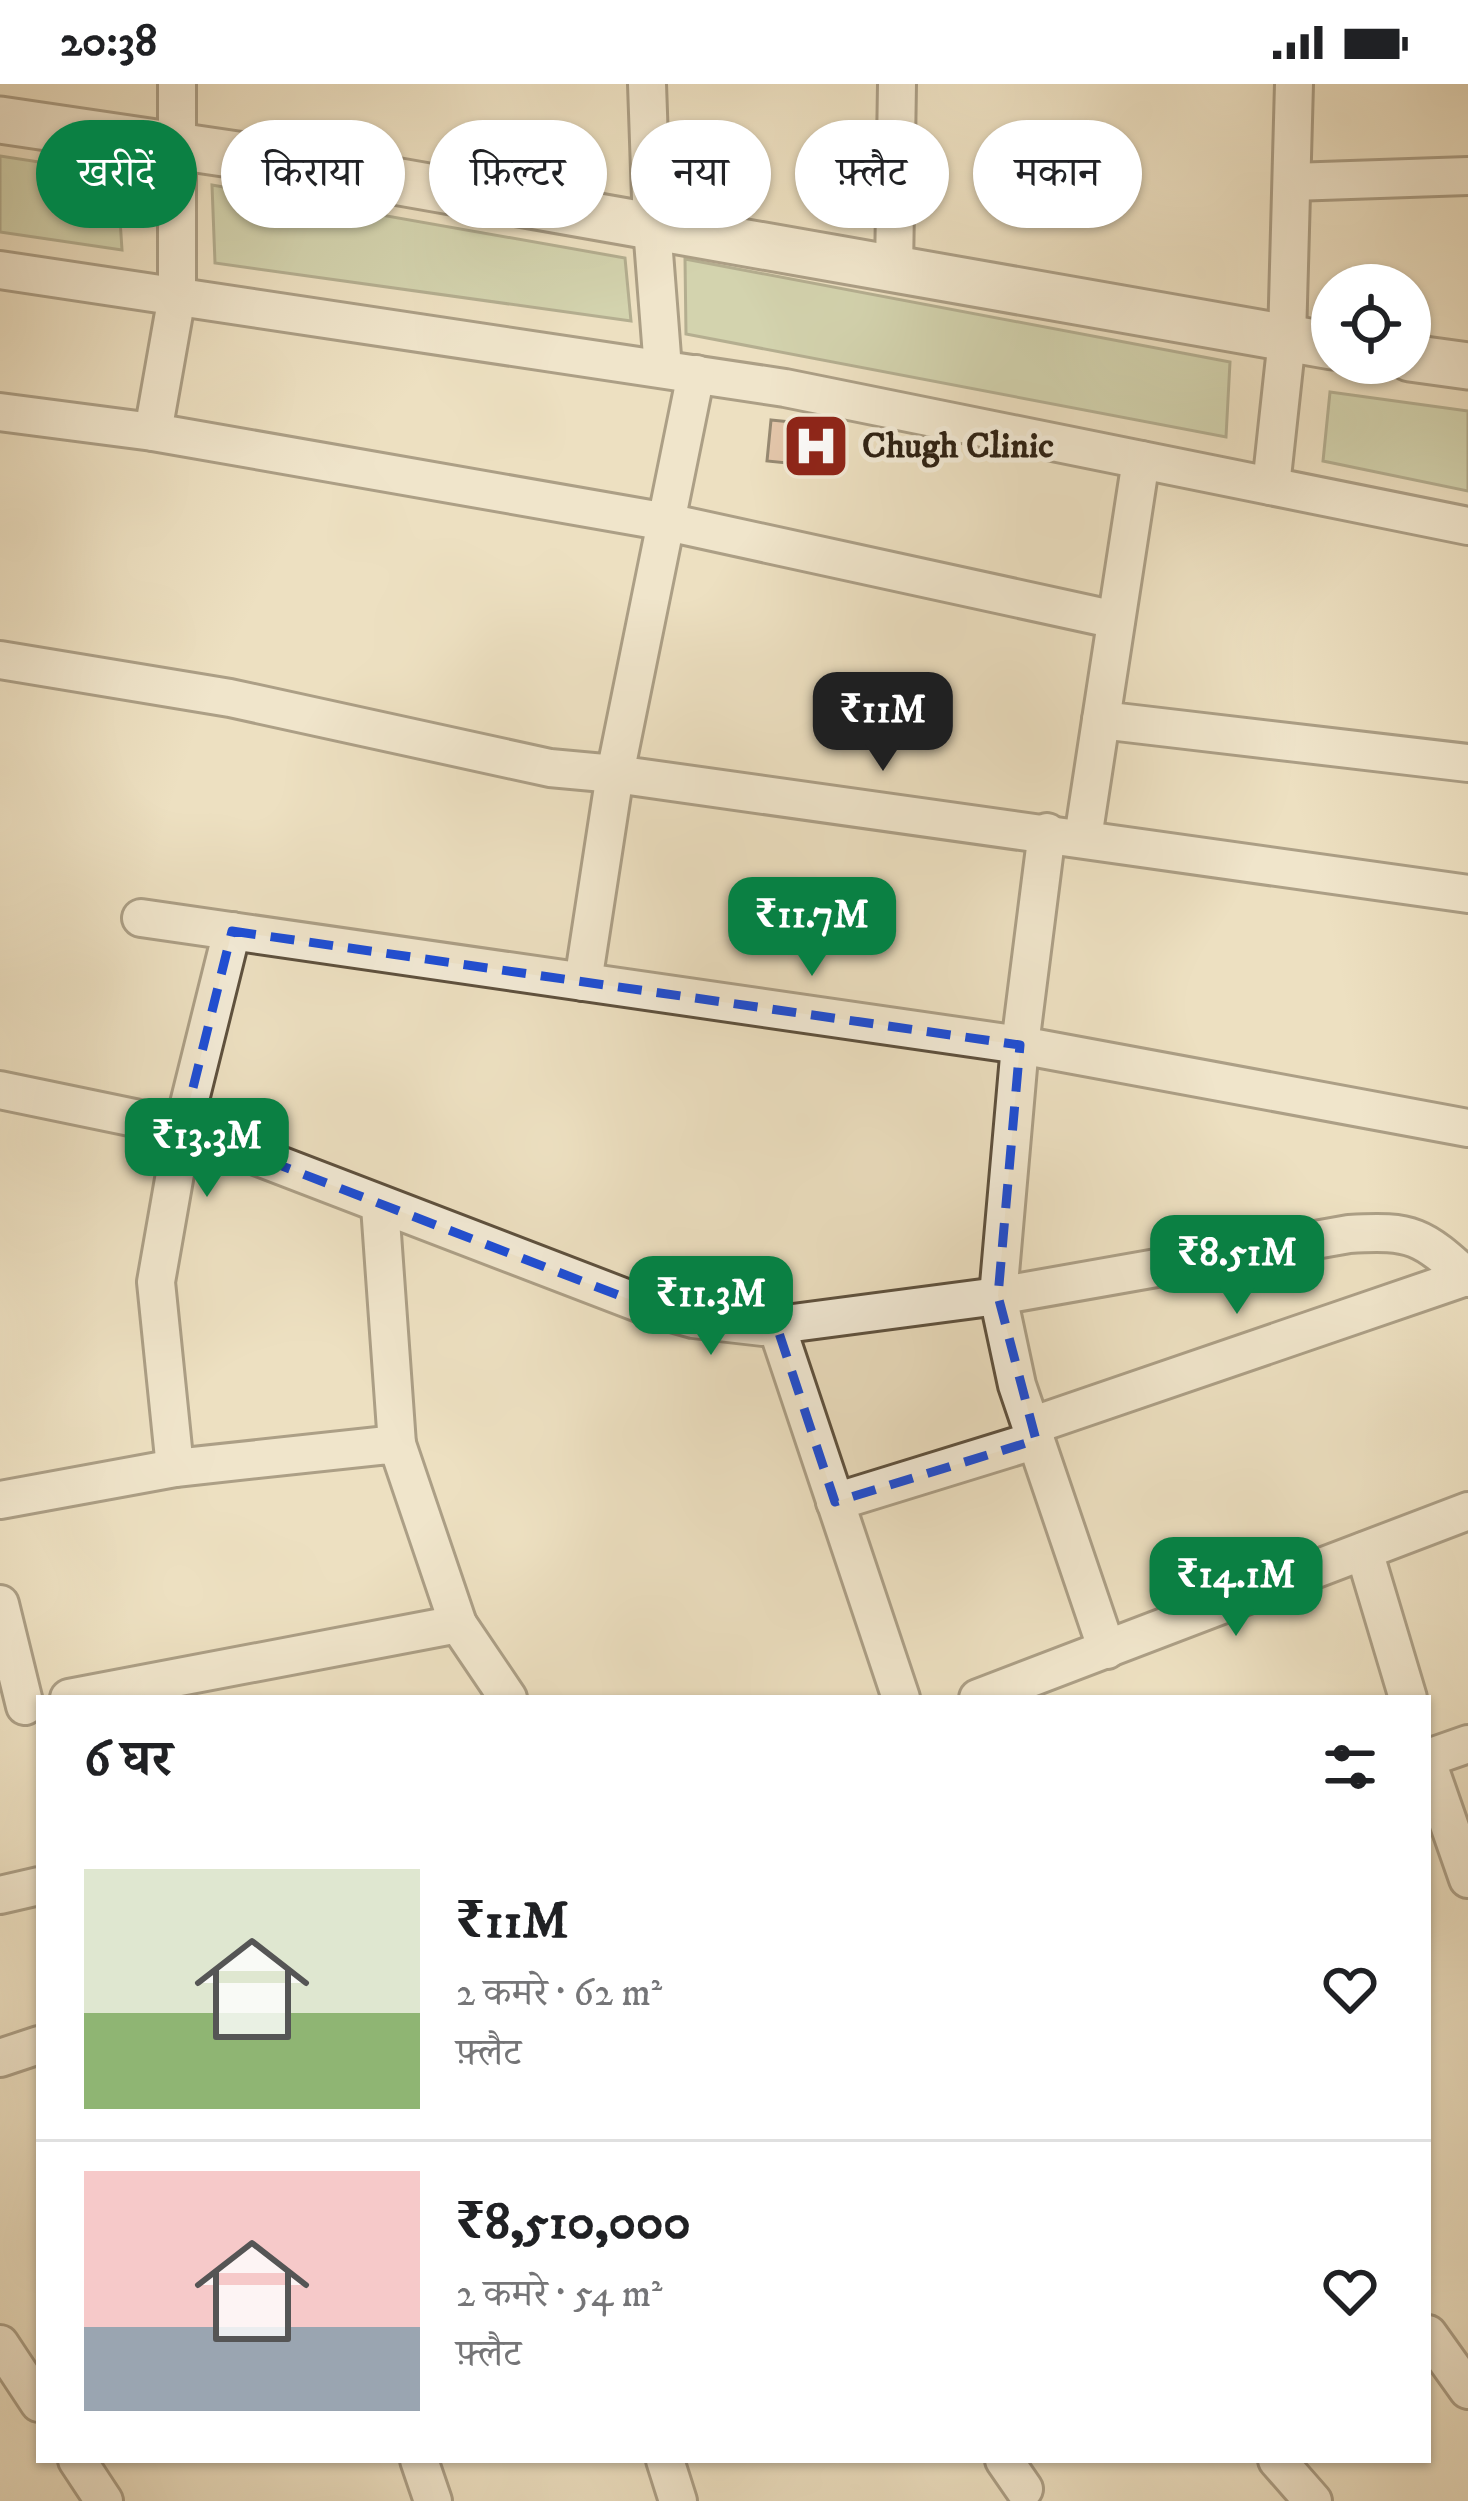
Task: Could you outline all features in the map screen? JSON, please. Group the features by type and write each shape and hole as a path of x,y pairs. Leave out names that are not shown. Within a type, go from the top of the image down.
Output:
{"street":[{"path":"177,84 179,120"},
{"path":"647,84 648,120"},
{"path":"894,270 897,84"},
{"path":"1271,486 1287,339 1294,84"},
{"path":"0,120 36,125"},
{"path":"197,150 631,223"},
{"path":"1292,182 1468,176"},
{"path":"153,432 177,296 178,228"},
{"path":"583,982 615,774 667,522 680,372 652,228"},
{"path":"658,228 1311,343"},
{"path":"0,270 785,388 1468,526"},
{"path":"1431,361 1468,366"},
{"path":"0,412 153,432 667,522 1116,620"},
{"path":"1107,1650 1017,1385 998,1296 1020,1046 1065,835 1101,720 1141,460"},
{"path":"0,660 230,698 550,768 1065,835 1468,894"},
{"path":"1101,720 1468,763"},
{"path":"141,918 1020,1046 1468,1128"},
{"path":"175,1468 155,1282 183,1128 232,931"},
{"path":"0,1090 183,1128 644,1305 728,1324 776,1324 998,1296 1377,1232 1428,1242 1467,1277 835,1502"},
{"path":"380,1206 397,1444 458,1624 506,1695"},
{"path":"776,1324 900,1695"},
{"path":"0,1500 175,1468 397,1444"},
{"path":"986,1695 1468,1511"},
{"path":"1364,1551 1407,1695"},
{"path":"0,1604 21,1707"},
{"path":"85,1695 458,1624"},
{"path":"1431,1760 1468,1744"},
{"path":"1431,1770 1468,1879"},
{"path":"0,1895 36,1887"},
{"path":"0,2058 36,2046"},
{"path":"1431,2338 1468,2390"},
{"path":"0,2344 36,2398"},
{"path":"79,2463 104,2501"},
{"path":"420,2463 433,2501"},
{"path":"666,2463 679,2501"},
{"path":"1280,2463 1313,2501"}],"highlighted area":[{"path":"232,931 1020,1045 998,1296 1036,1440 835,1502 777,1327 644,1305 183,1128"}],"green space":[{"path":"0,156 36,162 36,228 121,228 122,250 0,232"},
{"path":"212,185 221,187 221,228 405,228 405,219 429,223 429,228 455,228 625,258 631,321 215,263"},
{"path":"685,259 1230,362 1226,437 686,334"},
{"path":"1330,392 1468,411 1468,491 1323,461"}],"building":[{"path":"771,420 842,427 838,468 767,461"}],"place":[{"name":"Chugh Clinic","path":"816,446"}]}
